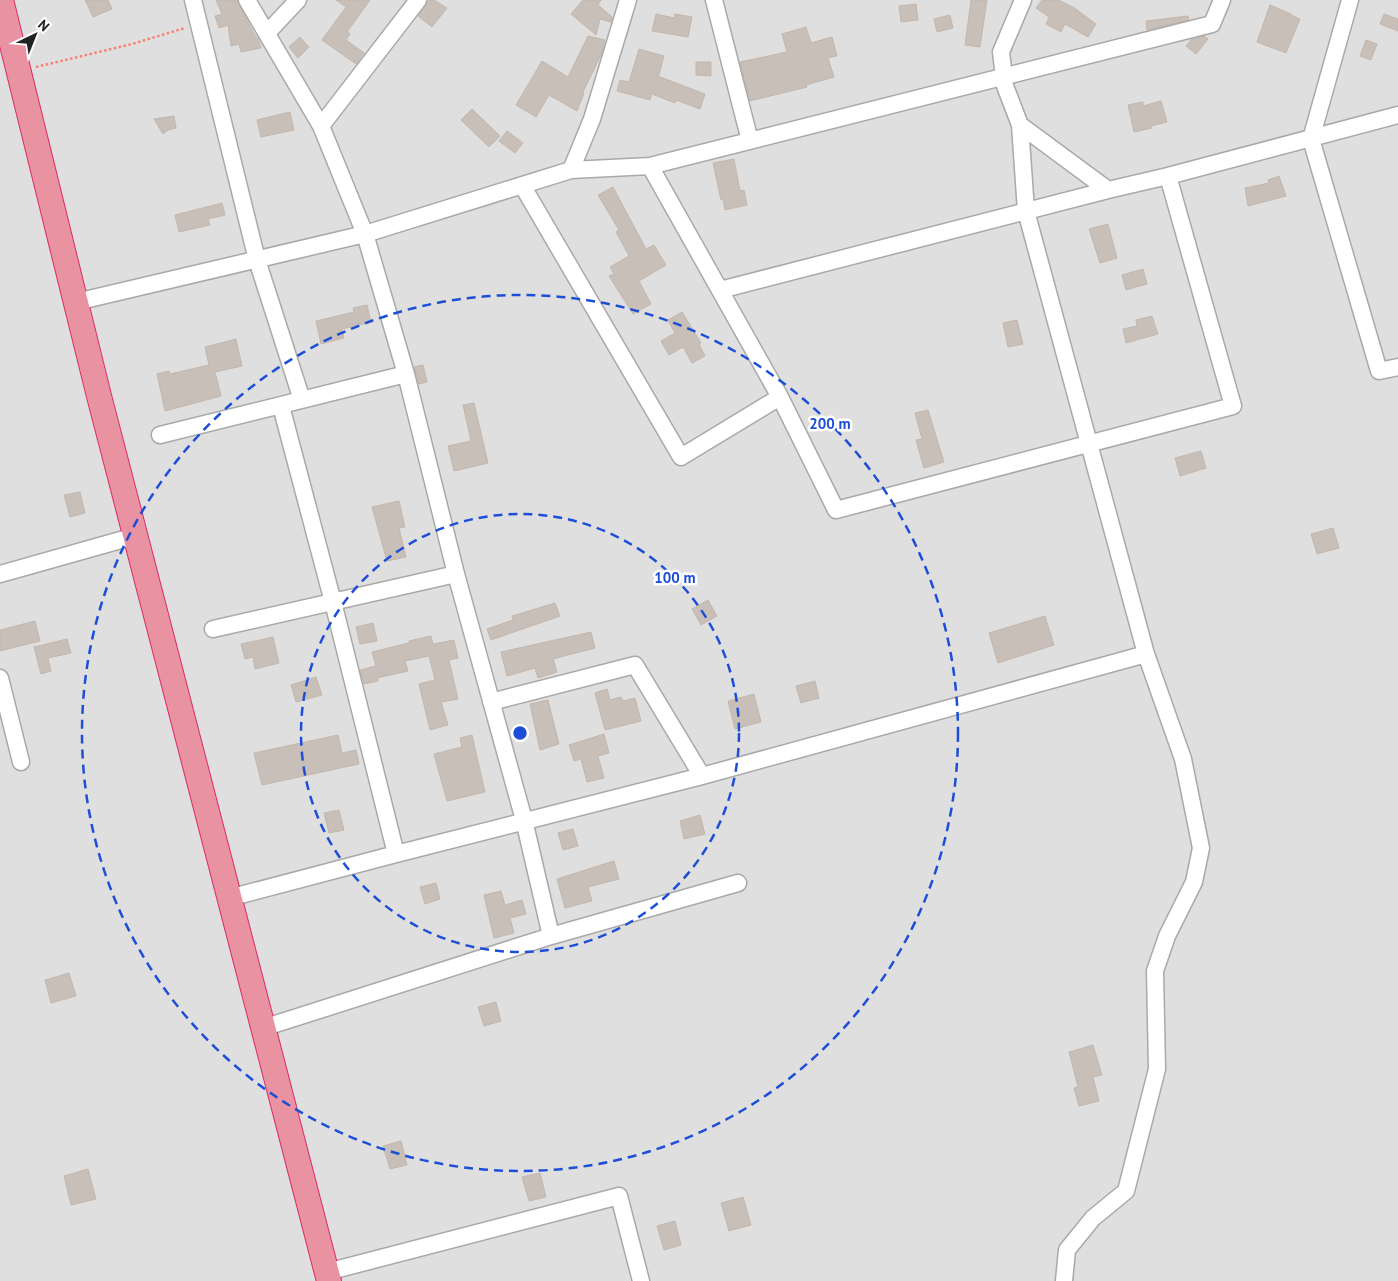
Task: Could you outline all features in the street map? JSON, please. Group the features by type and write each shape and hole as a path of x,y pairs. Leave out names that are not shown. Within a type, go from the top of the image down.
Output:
{"highway":[{"path":"1,0 135,536 328,1276"}],"street":[{"path":"192,0 200,24 257,260 302,400"},
{"path":"248,0 321,126 365,234 406,374 456,574 524,820 551,936"},
{"path":"267,33 298,0"},
{"path":"321,126 418,0"},
{"path":"571,170 592,119 628,0"},
{"path":"714,0 750,141"},
{"path":"1023,0 1001,52 1005,86 1020,125 1026,211 1146,654 1183,760 1201,848 1194,882 1167,936 1155,971 1157,1069 1126,1191 1093,1218 1067,1250 1064,1281"},
{"path":"76,302 365,234 571,170 650,166 1005,78 1212,24 1222,0"},
{"path":"1350,0 1311,139 1379,372 1398,367"},
{"path":"720,290 1168,176 1398,115"},
{"path":"1020,125 1108,190"},
{"path":"650,166 780,396 836,510 1089,442 1233,406 1168,176"},
{"path":"522,185 681,457 780,396"},
{"path":"160,435 406,374"},
{"path":"281,406 333,602 396,854"},
{"path":"0,574 135,536"},
{"path":"213,629 456,574"},
{"path":"229,898 524,820 702,776 1146,654"},
{"path":"491,702 635,665 702,776"},
{"path":"0,678 21,762"},
{"path":"263,1028 551,936 738,883"},
{"path":"328,1276 619,1196 641,1281"}],"path":[{"path":"20,71 132,44 200,24"}],"shaded area":[{"path":"0,0 1398,0 1398,1281 0,1281"}],"building":[{"path":"85,0 108,0 112,9 93,17"},
{"path":"216,0 237,0 261,48 241,52 239,44 231,46 228,25 219,28 215,16 222,14"},
{"path":"336,0 370,0 347,32 350,34 346,40 364,53 356,64 322,40 346,7"},
{"path":"429,0 434,0 447,8 432,27 418,16"},
{"path":"583,0 601,0 598,5 612,17 611,22 600,19 596,35 571,14"},
{"path":"971,0 987,0 980,47 965,45"},
{"path":"1042,0 1058,0 1073,7 1096,24 1088,37 1065,24 1061,32 1046,24 1049,17 1036,8"},
{"path":"916,4 918,20 901,22 899,6"},
{"path":"1270,5 1300,19 1286,53 1257,42"},
{"path":"656,14 674,18 675,14 692,17 688,37 652,31"},
{"path":"1384,14 1398,19 1398,31 1380,24"},
{"path":"950,15 953,28 937,32 934,19"},
{"path":"1188,16 1189,20 1147,30 1146,21"},
{"path":"806,27 811,43 832,37 837,56 828,58 834,77 806,85 807,87 750,101 740,62 787,52 782,34"},
{"path":"588,36 605,40 601,55 583,92 577,111 549,95 536,117 516,105 542,61 568,77"},
{"path":"1204,36 1208,39 1196,54 1186,46 1191,40"},
{"path":"300,37 309,47 298,58 289,47"},
{"path":"1366,40 1377,44 1371,60 1360,56"},
{"path":"639,49 664,56 659,75 655,75 705,94 700,109 676,100 675,103 652,94 650,100 617,91 620,80 629,82"},
{"path":"696,62 711,62 711,76 696,75"},
{"path":"1161,101 1167,122 1134,132 1128,105 1143,102 1143,106"},
{"path":"472,109 500,136 489,147 461,120"},
{"path":"290,112 294,130 261,137 257,120"},
{"path":"174,116 176,128 168,130 163,134 154,119"},
{"path":"507,131 523,143 515,153 499,141"},
{"path":"734,159 740,191 744,190 747,205 725,210 713,163"},
{"path":"1279,176 1286,196 1248,206 1245,188 1269,183 1268,180"},
{"path":"613,187 646,249 654,245 666,265 639,281 651,304 633,314 609,276 614,274 610,267 629,256 616,232 619,230 598,195"},
{"path":"222,203 225,215 208,219 210,225 179,232 175,215"},
{"path":"1108,224 1117,258 1100,263 1089,229"},
{"path":"1143,269 1147,284 1126,290 1122,275"},
{"path":"367,305 371,322 342,329 344,338 321,344 316,321 354,312 353,308"},
{"path":"682,312 701,343 699,344 705,356 692,363 683,347 669,355 661,341 675,333 668,320"},
{"path":"1152,316 1158,334 1126,343 1123,329 1137,326 1136,320"},
{"path":"1017,320 1023,344 1008,347 1003,323"},
{"path":"236,339 242,366 215,372 221,396 165,411 157,374 169,371 170,374 209,365 205,347"},
{"path":"423,365 427,382 419,384 414,367"},
{"path":"474,403 488,463 454,471 448,446 471,441 463,405"},
{"path":"928,410 944,462 924,468 916,440 922,439 915,413"},
{"path":"1201,451 1206,468 1180,476 1175,458"},
{"path":"80,492 85,513 70,517 64,495"},
{"path":"399,501 405,527 399,528 406,557 387,561 372,507"},
{"path":"1333,528 1339,548 1317,554 1311,534"},
{"path":"708,600 717,616 701,625 692,609"},
{"path":"555,603 560,616 491,640 487,629 513,620 512,616"},
{"path":"1045,616 1054,645 998,663 989,633"},
{"path":"35,621 40,641 0,651 0,630"},
{"path":"373,623 377,641 360,644 356,627"},
{"path":"591,632 595,648 553,659 557,672 538,678 535,668 507,676 501,652"},
{"path":"431,636 433,644 454,640 458,658 449,660 458,699 441,702 448,725 430,730 419,684 435,680 429,656 405,661 408,671 377,678 378,681 364,684 360,670 376,666 372,652"},
{"path":"273,637 279,663 255,669 253,657 245,659 241,644"},
{"path":"67,639 71,653 48,658 51,671 41,674 34,647"},
{"path":"316,677 322,695 296,702 291,685"},
{"path":"815,681 819,698 801,703 796,686"},
{"path":"607,689 610,700 621,697 623,701 635,698 641,721 605,730 595,693"},
{"path":"754,694 761,722 735,729 728,701"},
{"path":"548,700 559,744 540,750 530,704"},
{"path":"604,734 609,753 598,756 604,778 587,782 581,759 574,761 569,745"},
{"path":"338,735 342,753 356,750 359,764 262,785 254,753"},
{"path":"472,735 485,792 447,801 434,754 462,747 460,738"},
{"path":"339,810 344,830 329,833 324,813"},
{"path":"700,815 705,834 684,839 680,821"},
{"path":"573,829 578,846 563,850 558,833"},
{"path":"614,861 619,879 588,887 592,901 565,908 557,879"},
{"path":"436,883 440,899 425,904 420,887"},
{"path":"501,891 505,905 522,900 526,914 510,918 514,933 494,938 484,895"},
{"path":"69,973 76,996 51,1003 45,980"},
{"path":"496,1002 501,1021 484,1026 478,1007"},
{"path":"1093,1045 1102,1075 1093,1077 1099,1101 1079,1106 1074,1088 1078,1087 1069,1052"},
{"path":"401,1141 407,1165 390,1169 383,1146"},
{"path":"88,1169 96,1199 71,1205 64,1176"},
{"path":"540,1173 546,1197 529,1201 522,1177"},
{"path":"743,1197 751,1225 729,1231 721,1203"},
{"path":"675,1221 681,1245 664,1250 657,1226"}]}
